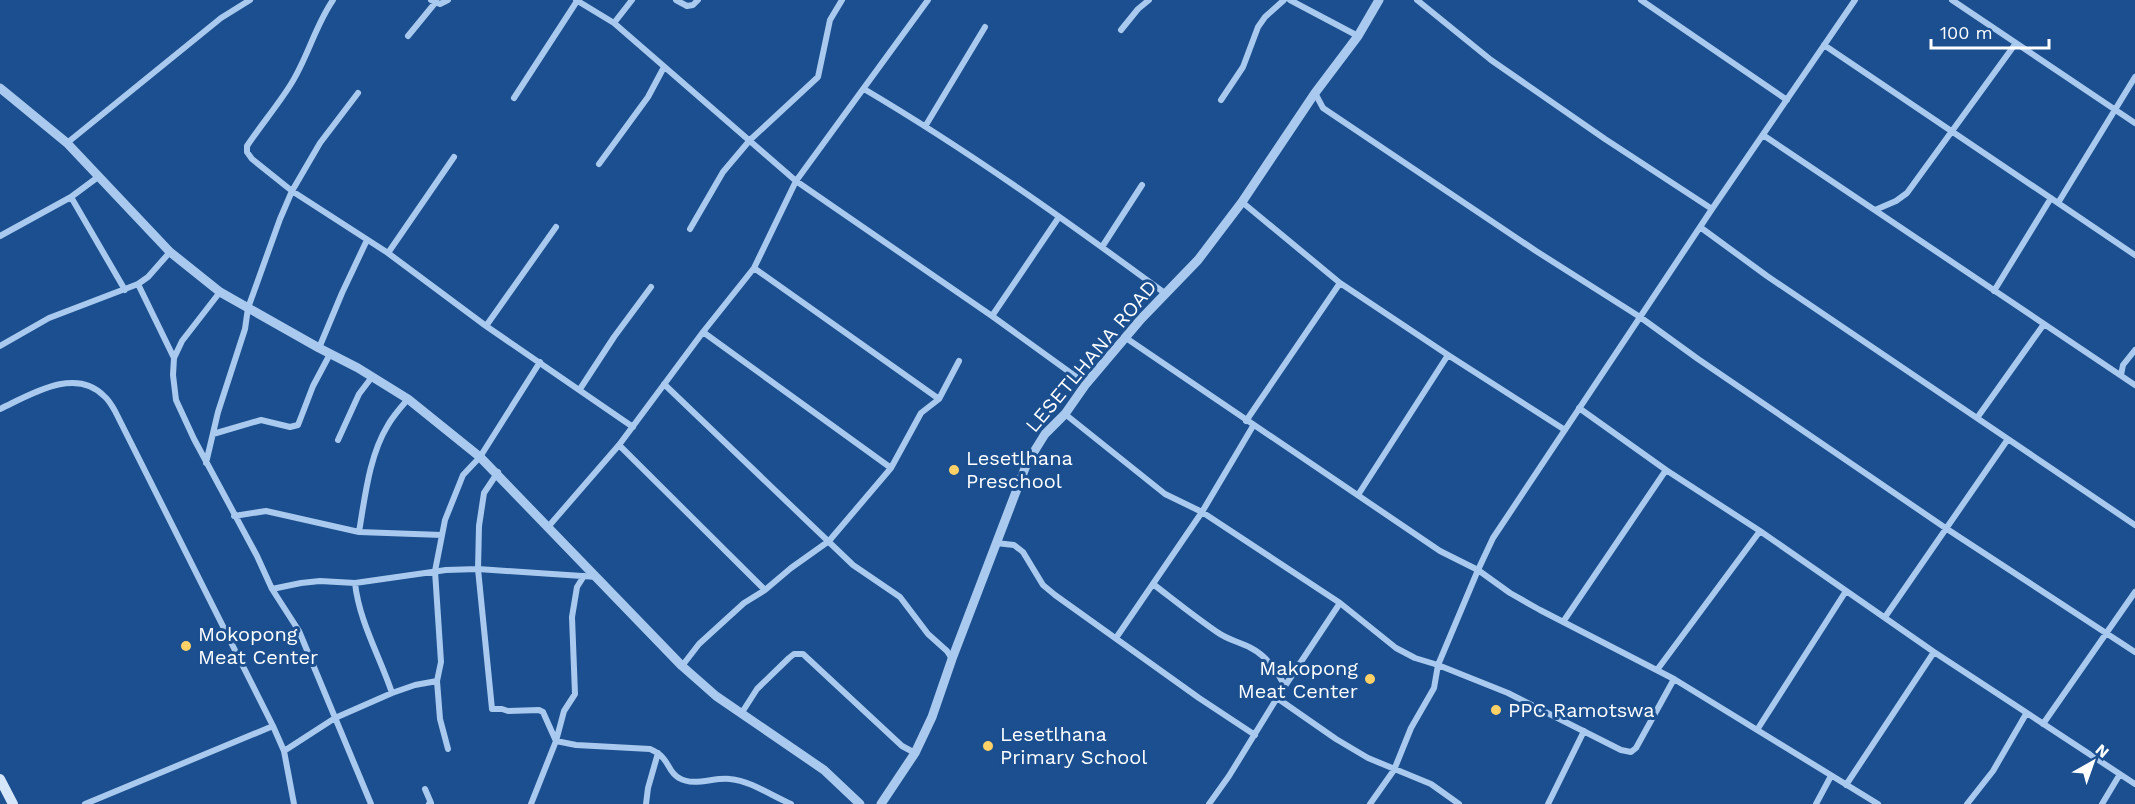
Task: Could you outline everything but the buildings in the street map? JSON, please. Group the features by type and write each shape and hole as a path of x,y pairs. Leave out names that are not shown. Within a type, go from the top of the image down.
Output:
{"main road":[{"path":"0,779 13,804"}],"street":[{"path":"67,143 221,18 250,0"},
{"path":"333,0 318,24 303,62 291,84 246,149 252,159 292,191 388,253 486,326 633,427"},
{"path":"408,36 433,1 440,4 448,0"},
{"path":"514,98 577,0 614,24 796,182 992,316 1086,384"},
{"path":"614,24 632,0"},
{"path":"676,0 687,6 693,5 698,0"},
{"path":"690,229 719,178 750,140 818,77 830,20 842,0"},
{"path":"548,527 619,445 754,268 796,182 928,0"},
{"path":"1121,30 1149,0"},
{"path":"1221,100 1243,67 1258,27 1265,17 1284,0"},
{"path":"1290,0 1358,36"},
{"name":"LESETLHANA ROAD","path":"881,804 915,753 932,717 996,543 1028,463 1045,434 1065,414 1086,384 1141,319 1198,260 1242,202 1315,93 1358,36 1379,0"},
{"path":"1417,0 1491,60 1712,209"},
{"path":"1641,0 1787,100"},
{"path":"1370,804 1394,770 1411,728 1434,688 1438,665 1493,538 1712,209 1855,0"},
{"path":"1952,0 2135,123"},
{"path":"926,125 985,27"},
{"path":"1875,210 1896,201 1907,193 1941,143 1953,132 2016,43"},
{"path":"1824,45 2135,255"},
{"path":"599,164 648,97 664,67"},
{"path":"2058,203 2135,76"},
{"path":"0,88 67,143 170,252 220,292 408,399 480,457 498,472 681,666 716,696 824,770 860,804"},
{"path":"864,89 926,125 1166,294"},
{"path":"206,462 248,308 280,219 292,191 320,143 358,93"},
{"path":"1315,93 1323,108 1536,251 1640,317 1947,529 2135,652"},
{"path":"1763,135 2135,385"},
{"path":"388,253 454,157"},
{"path":"0,236 71,197 98,177"},
{"path":"1102,247 1142,185"},
{"path":"71,197 125,290"},
{"path":"1994,291 2051,198"},
{"path":"1242,202 1340,283 1565,430"},
{"path":"992,316 1059,217"},
{"path":"486,326 556,227"},
{"path":"1700,227 1767,276 2135,525"},
{"path":"319,348 367,240"},
{"path":"0,346 49,318 138,284 148,277 170,252"},
{"path":"754,268 939,399"},
{"path":"1246,421 1340,283"},
{"path":"138,284 174,358"},
{"path":"580,389 614,337 651,287"},
{"path":"220,292 182,341 174,358 173,375 176,400 272,589 299,631 371,804"},
{"path":"1977,418 2044,324"},
{"path":"703,332 891,468"},
{"path":"1126,338 1440,551 1478,570 1510,593 1563,622 1674,679 1878,804"},
{"path":"2121,375 2123,365 2135,350"},
{"path":"213,434 261,420 290,427 298,425 313,386 330,354"},
{"path":"1358,495 1448,355"},
{"path":"681,666 699,644 744,603 765,590 790,568 829,541 891,468 921,413 939,399 959,361"},
{"path":"448,749 440,719 437,681 441,662 435,571 449,505 463,475 480,457 540,362"},
{"path":"338,440 359,394 372,377"},
{"path":"0,409 55,384 73,383 91,387 104,395 115,411 273,726 284,751 294,804"},
{"path":"664,384 860,571 900,597 928,634 947,651 952,659"},
{"path":"359,532 376,453 388,425 408,399"},
{"path":"1579,408 1665,470 1760,531 1934,652 2135,784"},
{"path":"1065,414 1165,494 1202,512 1340,603 1396,648 1415,658 1508,693 1621,750 1631,752 1635,748 1674,679"},
{"path":"1116,638 1202,512 1253,426"},
{"path":"1885,617 2008,439"},
{"path":"619,445 765,590"},
{"path":"1563,622 1665,470"},
{"path":"498,472 483,493 479,526 478,568 492,709 539,710 543,712 556,741"},
{"path":"234,516 266,511 359,532 442,536"},
{"path":"1657,670 1760,531"},
{"path":"996,543 1014,545 1023,552 1043,585 1078,613 1199,699 1255,735"},
{"path":"272,589 320,581 355,583 435,571 478,568 597,577"},
{"path":"531,804 556,741 564,711 575,694 572,617 577,587 584,576"},
{"path":"355,583 356,594 366,624 392,693"},
{"path":"1153,584 1219,633 1234,642 1250,647 1263,656 1276,669 1285,686"},
{"path":"1757,730 1846,591"},
{"path":"2043,724 2135,592"},
{"path":"1209,804 1340,603"},
{"path":"1846,785 1934,652"},
{"path":"741,714 757,689 773,673 794,654 802,654 902,746 915,753"},
{"path":"284,751 335,718 392,693 415,685 437,681"},
{"path":"1277,698 1336,740 1368,758 1431,784 1459,804"},
{"path":"1967,804 1993,771 2026,714"},
{"path":"85,804 273,726"},
{"path":"1548,804 1584,731"},
{"path":"556,741 576,745 650,749 667,760 672,773 678,778 692,782 728,779 742,781 791,804"},
{"path":"646,804 658,753"},
{"path":"2102,804 2120,774"},
{"path":"1816,804 1831,776"},
{"path":"425,789 431,803 429,804"}],"place":[{"name":"Lesetlhana Preschool","path":"954,470"},
{"name":"Mokopong Meat Center","path":"186,646"},
{"name":"Makopong Meat Center","path":"1370,679"},
{"name":"PPC Ramotswa","path":"1496,710"},
{"name":"Lesetlhana Primary School","path":"988,746"}]}
